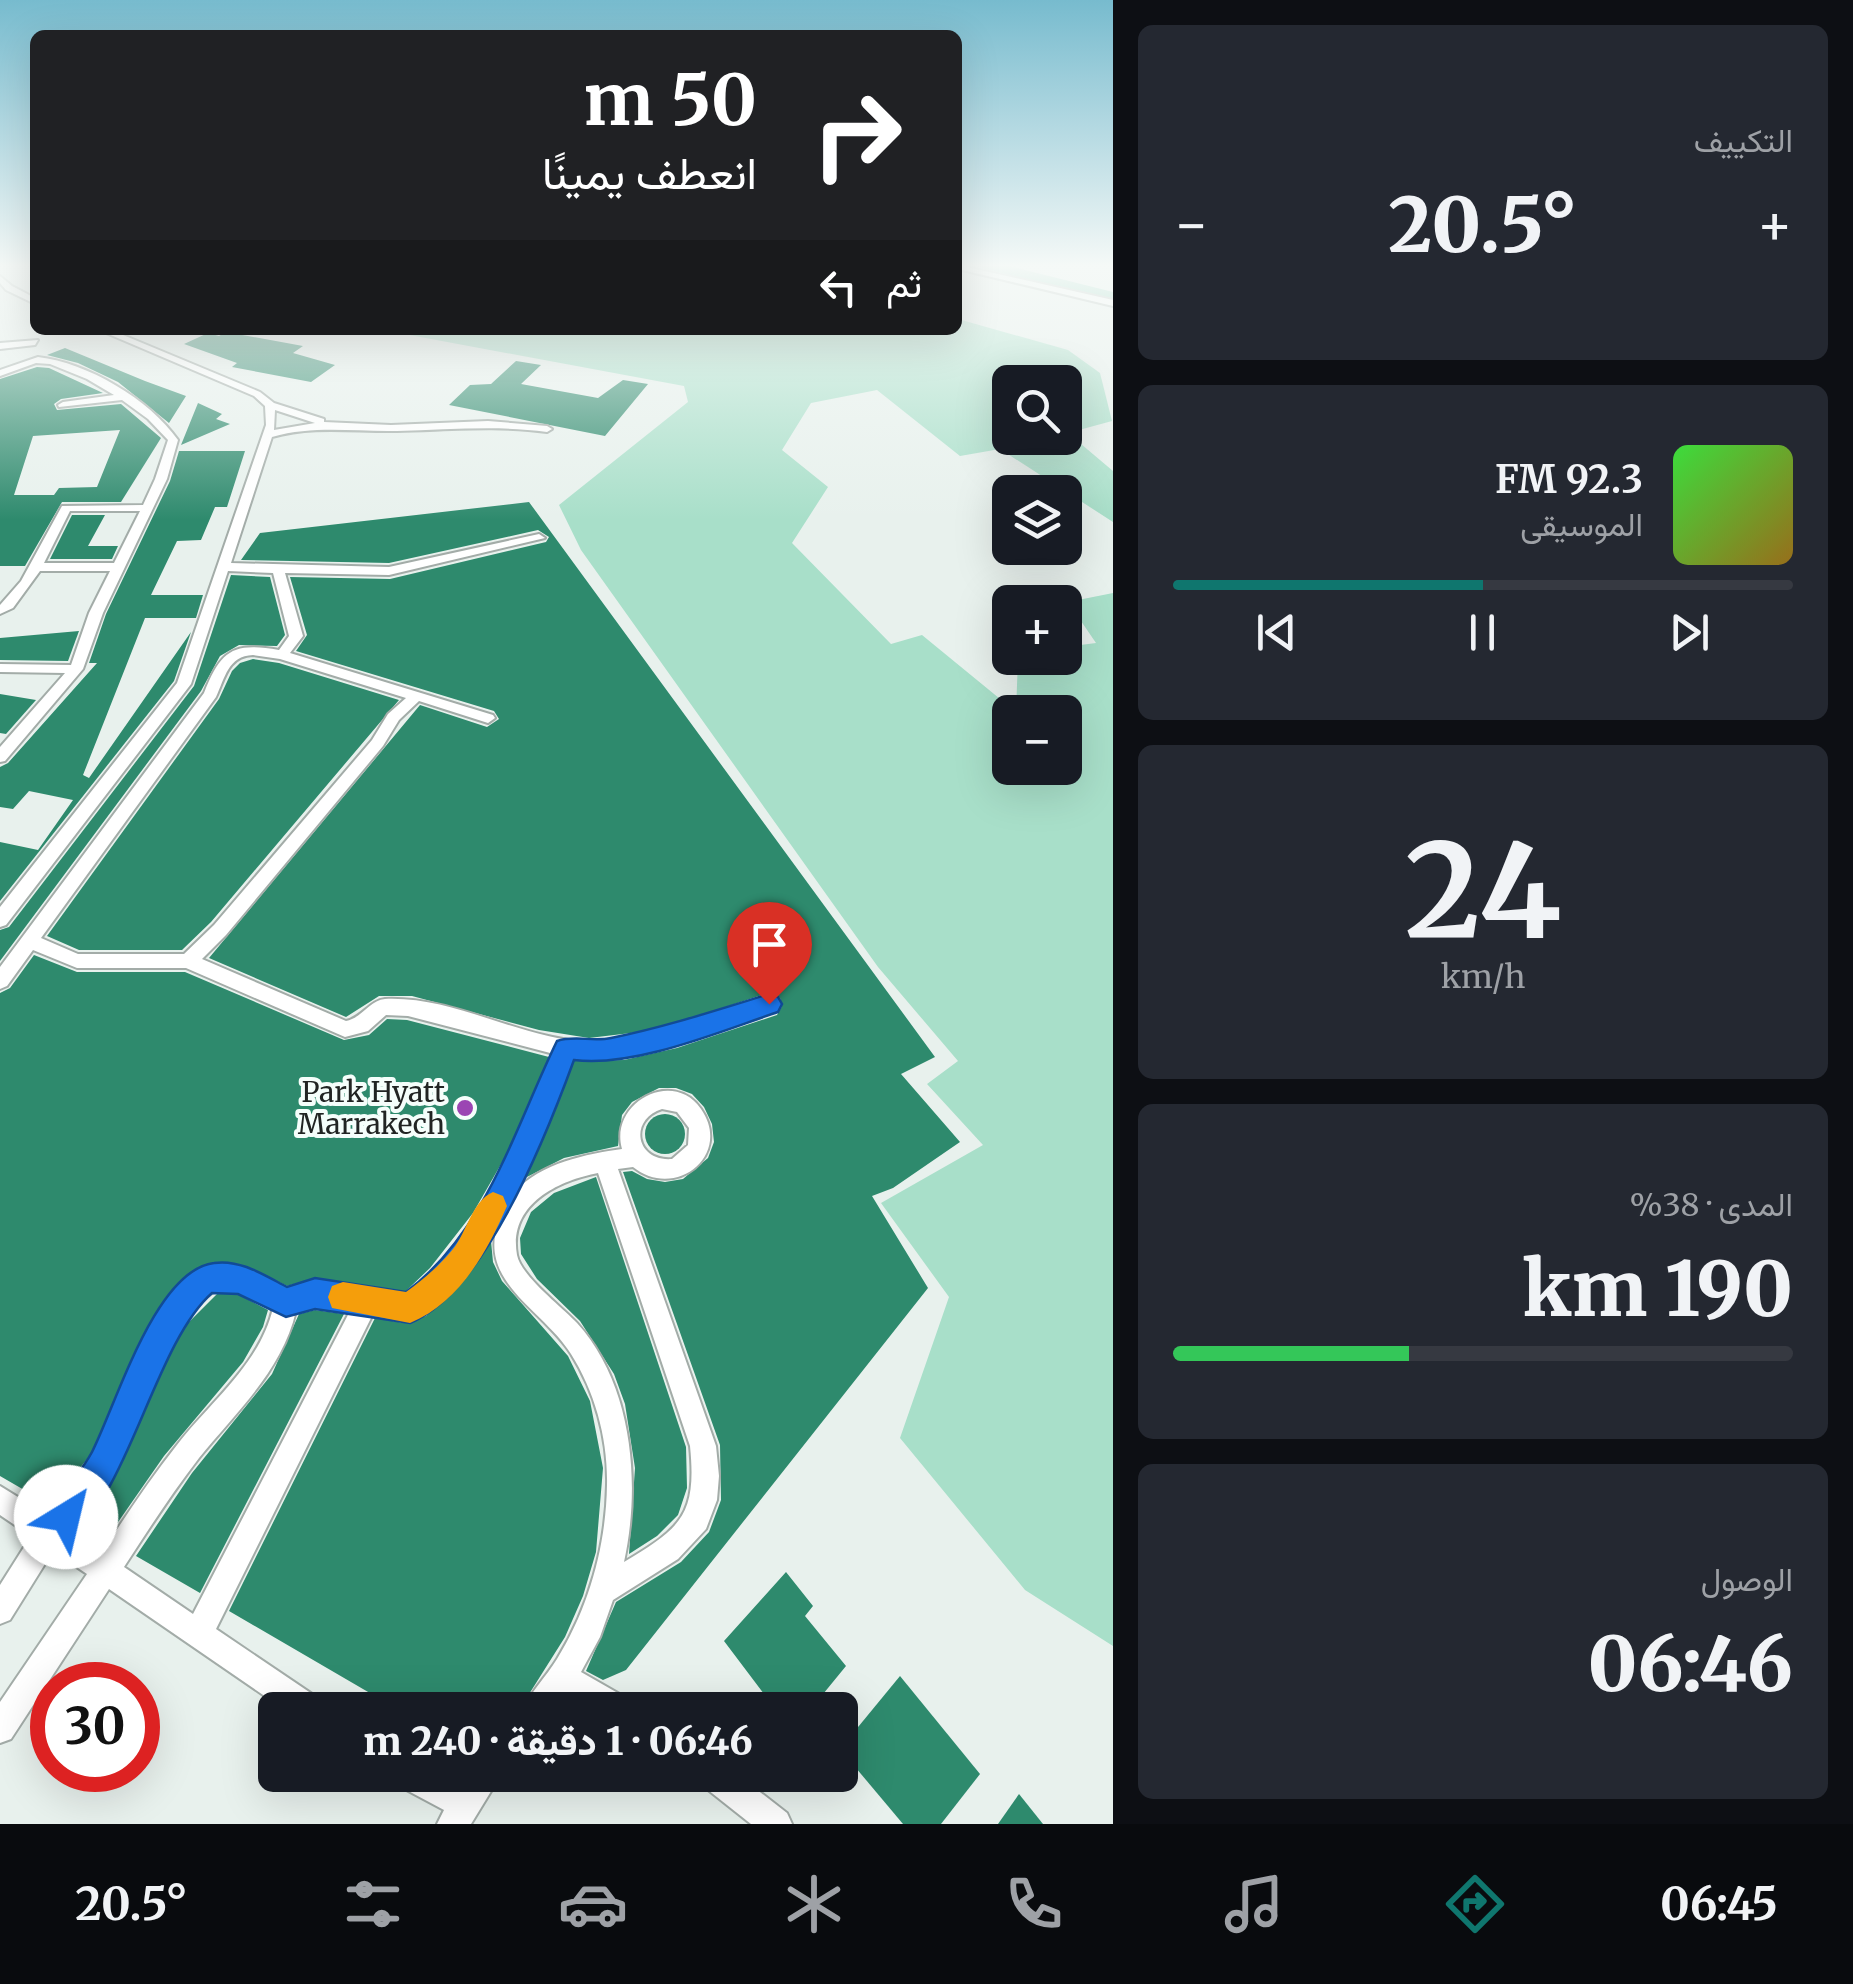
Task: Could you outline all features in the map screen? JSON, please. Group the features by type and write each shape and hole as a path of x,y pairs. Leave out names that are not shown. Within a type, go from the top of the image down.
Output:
{"street":[{"path":"0,757 76,669 161,479 173,440 168,429 148,410 93,380 40,360 34,356 34,349"},
{"path":"150,349 232,382 303,420 393,428 499,422 547,429"},
{"path":"0,373 40,360"},
{"path":"64,405 122,397"},
{"path":"0,920 184,684 268,435 270,404"},
{"path":"268,435 303,420"},
{"path":"0,610 10,606 66,508 146,508"},
{"path":"226,567 390,571 539,538"},
{"path":"34,567 118,568"},
{"path":"278,569 296,636 282,655"},
{"path":"0,981 211,694 228,656 236,651 282,655 488,718"},
{"path":"0,668 76,669"},
{"path":"188,961 220,930 378,742 393,717 416,696"},
{"path":"32,942 78,961 188,961 344,1029 354,1029 368,1021 382,1007 406,1007 566,1048 596,1052 640,1043 769,1004"},
{"path":"0,1610 49,1533 102,1468 154,1348 186,1296 201,1282 227,1278 240,1279 286,1302 315,1294 410,1308 438,1287 466,1256 538,1120 566,1048"},
{"path":"553,1692 564,1679 605,1590 620,1501 612,1419 600,1380 579,1345 556,1315 514,1276 506,1261 506,1223 546,1177 566,1168 638,1156"},
{"path":"605,1590 683,1538 703,1512 709,1478 703,1446 606,1161"},
{"path":"198,1634 368,1300"},
{"path":"0,1728 186,1454 259,1367 282,1325 286,1302"},
{"path":"0,1500 284,1692"},
{"path":"564,1679 587,1692"},
{"path":"431,1792 458,1814 474,1792"},
{"path":"736,1792 776,1824"}],"green space":[{"path":"486,349 1065,349 1100,373 1112,421 1082,429 1082,365 992,365 992,450 960,456 877,390 811,403 782,450 828,487 792,543 891,644 922,635 995,695 992,695 992,785 1082,785 1082,695 1017,695 1017,675 1082,675 1082,645 1096,643 1082,622 1082,599 1113,593 1113,1646 1025,1590 900,1438 949,1297 881,1203 983,1145 927,1084 958,1061 878,967 581,550 559,505 688,402 684,386"},
{"path":"1082,445 1113,471 1113,522 1082,502 1082,475 1040,475 1009,455 1082,455"}],"building":[{"path":"68,349 186,396 169,423 118,382 78,363 47,355"},
{"path":"198,349 299,349 293,353 335,365 311,382 232,367 237,363"},
{"path":"516,361 541,365 521,384 598,398 623,380 648,384 605,436 449,405 470,385 491,384"},
{"path":"37,367 49,368 103,393 61,399 54,404 57,410 121,404 161,438 121,502 62,502 25,566 0,566 0,379","holes":["120,430 97,487 59,488 54,495 14,495 33,436"]},
{"path":"198,403 222,414 216,419 230,424 181,445"},
{"path":"179,451 245,451 227,507 215,507 201,540 177,541 151,595 203,595 196,618 145,618 83,775 89,778 191,632 174,681 0,901 0,842 38,850 73,800 29,791 13,809 0,807 0,767 8,763 97,663 89,663 106,614 170,481"},
{"path":"529,502 935,1057 901,1074 960,1142 893,1188 872,1196 928,1288 626,1670 603,1680 586,1671 616,1602 681,1562 709,1532 721,1500 720,1445 623,1172 632,1171 665,1182 683,1179 708,1158 714,1142 712,1124 692,1094 676,1088 659,1088 632,1102 622,1115 618,1146 564,1158 525,1178 574,1061 624,1060 677,1048 777,1015 782,1006 780,998 768,993 656,1030 589,1038 539,1030 412,996 379,996 346,1017 209,958 420,705 487,727 499,719 494,711 296,651 307,635 290,577 390,579 546,542 549,537 538,530 389,563 241,560 260,533"},
{"path":"72,515 105,515 88,546 118,546 112,559 50,559"},
{"path":"231,575 270,577 285,635 277,646 239,645 220,656 201,691 0,961 0,930 9,927 194,686"},
{"path":"79,631 68,661 0,660 0,638"},
{"path":"253,659 279,663 399,700 211,922 182,950 79,950 47,936 219,699 232,671"},
{"path":"0,694 36,700 6,734 0,733"},
{"path":"34,955 77,972 185,972 344,1040 369,1035 387,1019 407,1020 549,1057 508,1152 473,1213 430,1268 405,1292 316,1278 287,1286 254,1270 225,1263 193,1271 155,1315 92,1453 50,1505 0,1476 0,993 10,988"},
{"path":"665,1114 679,1120 685,1134 679,1148 665,1154 651,1148 645,1134 651,1120"},
{"path":"596,1177 686,1447 687,1488 678,1515 657,1536 629,1554 635,1468 625,1404 614,1374 580,1321 537,1279 521,1254 520,1238 531,1212 554,1193"},
{"path":"491,1241 493,1262 502,1281 568,1356 590,1401 603,1468 596,1552 565,1637 530,1692 368,1692 229,1611 375,1318 404,1323 426,1316 451,1293"},
{"path":"217,1294 237,1294 268,1310 263,1327 243,1362 164,1456 107,1538 80,1523 115,1477 157,1376 182,1329"},
{"path":"315,1310 344,1314 200,1593 136,1556 192,1473 272,1374 299,1314"},
{"path":"786,1572 813,1606 805,1616 846,1666 825,1692 762,1692 724,1641"},
{"path":"900,1676 980,1774 941,1824 903,1824 858,1770 858,1727"},
{"path":"1019,1794 1043,1824 998,1824"}],"slow traffic":[{"path":"343,1297 410,1308 438,1287 466,1256 493,1206"}],"place":[{"name":"Park Hyatt Marrakech","path":"465,1108"}],"route":[{"path":"66,1517 102,1468 154,1348 186,1296 201,1282 213,1278 240,1279 286,1302 315,1294 410,1308 438,1287 466,1256 538,1120 566,1048 596,1052 655,1040 769,1004"}]}
